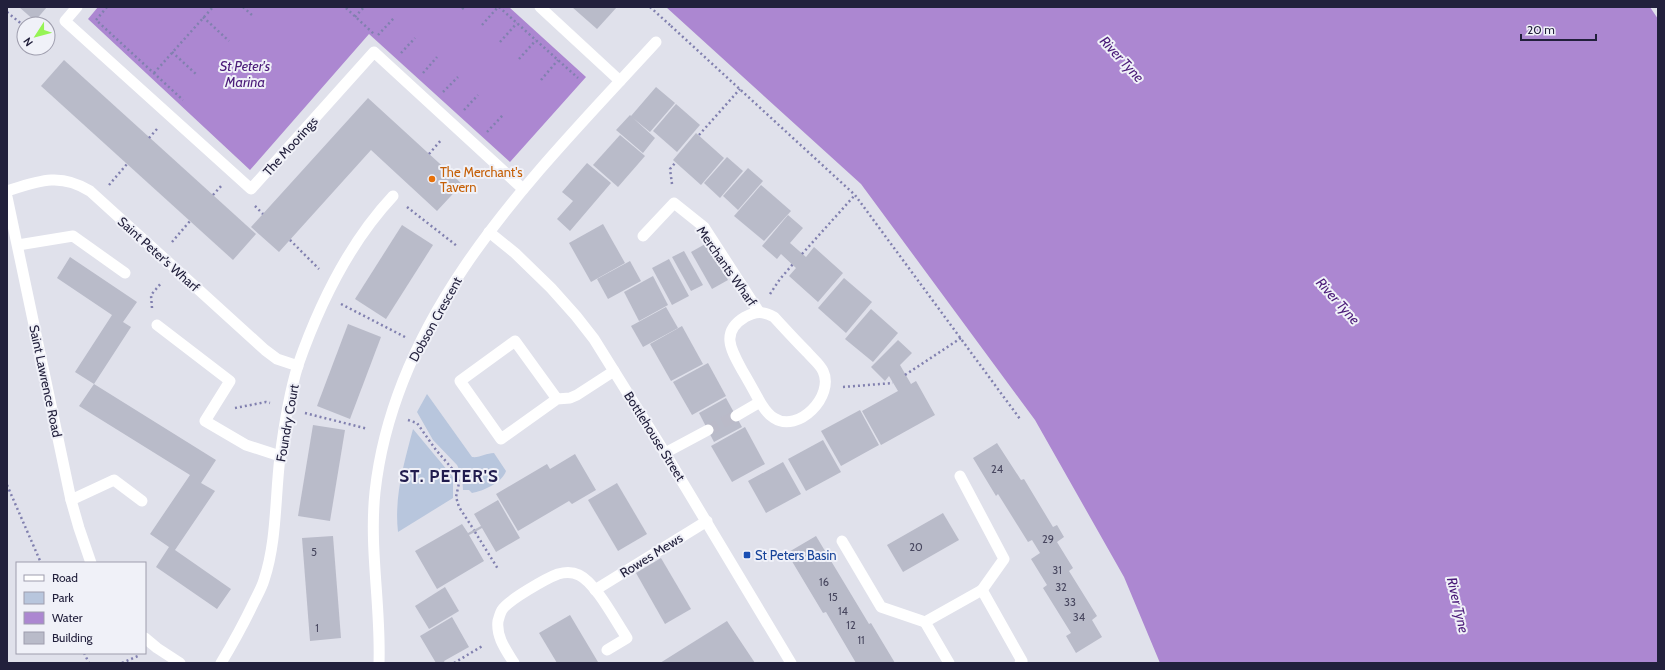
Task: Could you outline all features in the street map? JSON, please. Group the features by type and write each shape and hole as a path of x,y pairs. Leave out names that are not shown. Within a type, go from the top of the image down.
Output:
{"street":[{"name":"The Moorings","path":"77,7 65,21 251,190 374,52 523,189"},
{"path":"540,7 620,81"},
{"name":"Dobson Crescent","path":"379,663 380,639 373,548 373,520 376,484 386,433 410,364 438,310 489,232 523,189 656,42"},
{"name":"Saint Peter's Wharf","path":"7,191 36,181 54,179 79,184 98,198 265,350 277,359 298,366"},
{"name":"Foundry Court","path":"221,663 237,636 264,581 272,544 280,456 298,366 326,297 358,242 383,206 392,196"},
{"name":"Saint Lawrence Road","path":"7,197 71,500 78,528 92,562"},
{"path":"643,236 674,203"},
{"name":"Merchants Wharf","path":"674,203 704,227 759,312"},
{"name":"Bottlehouse Street","path":"489,232 515,253 551,288 594,339 666,453 791,663"},
{"path":"18,245 72,236 125,273"},
{"name":"Merchants Wharf","path":"759,312 766,312 774,317 823,371 825,389 822,397 803,417 797,420 781,422 774,419 767,413 732,351 730,336 733,327 738,322 759,312"},
{"path":"157,325 230,381 205,421 246,445 280,456"},
{"path":"557,400 515,341 460,381 502,439 557,400 570,398 577,395 614,371"},
{"path":"736,416 760,402"},
{"path":"666,453 708,430"},
{"path":"925,622 982,590 1004,559 960,476"},
{"path":"71,500 114,480 142,501"},
{"name":"Rowes Mews","path":"595,590 707,521"},
{"path":"842,541 881,607 925,622 949,663"},
{"path":"514,663 501,640 498,629 498,620 502,610 509,603 559,573 570,572 579,575 587,581 595,590 627,638 607,650"},
{"path":"982,590 1022,662 1020,663"},
{"path":"146,639 162,652 180,663"}],"path":[{"path":"107,7 96,20 186,102"},
{"path":"154,73 212,7"},
{"path":"244,7 253,16"},
{"path":"355,16 364,7"},
{"path":"482,25 499,7 578,78"},
{"path":"7,12 16,19"},
{"path":"203,17 229,40"},
{"path":"377,36 394,18"},
{"path":"500,42 517,23"},
{"path":"671,26 854,195 1020,419"},
{"path":"398,56 415,38"},
{"path":"518,58 536,40"},
{"path":"172,52 198,75"},
{"path":"420,76 437,57"},
{"path":"541,80 558,60"},
{"path":"441,94 458,77"},
{"path":"699,136 740,89"},
{"path":"461,113 478,94"},
{"path":"485,134 503,115"},
{"path":"674,203 670,169 675,163"},
{"path":"98,198 127,164"},
{"path":"802,254 854,195"},
{"path":"416,213 472,257"},
{"path":"161,255 190,221"},
{"path":"290,240 334,283"},
{"path":"759,312 780,279 793,264"},
{"path":"157,325 153,320 151,295 174,268"},
{"path":"326,297 380,323 419,345"},
{"path":"905,375 961,338"},
{"path":"825,389 893,383"},
{"path":"246,406 266,402 386,433"},
{"path":"392,414 417,423 436,450 456,473 459,483 456,497 459,507 498,569"},
{"path":"7,485 42,562"},
{"path":"454,663 500,635"},
{"path":"84,654 89,663"}],"green space":[{"path":"427,394 472,457 494,453 506,471 501,479 487,488 472,493 469,490 463,490 462,475 457,465 433,440 417,412"},
{"path":"413,429 453,477 453,498 398,532 397,506 403,467"}],"water":[{"name":"St Peter's Marina","path":"98,7 509,7 586,77 510,162 369,34 250,170 88,19"},
{"name":"River Tyne","path":"666,7 1650,7 1658,19 1658,663 1160,663 1124,577 1035,420 861,184"}],"building":[{"path":"19,7 47,7 39,16 29,16"},
{"path":"572,7 617,7 597,29"},
{"path":"64,60 256,234 233,260 41,86"},
{"path":"656,87 675,103 650,132 633,118 655,138 643,153 616,130 630,115 631,116"},
{"path":"368,98 462,184 437,211 371,150 279,252 251,227"},
{"path":"676,104 700,125 677,152 653,131"},
{"path":"696,133 724,158 701,185 673,160"},
{"path":"620,135 645,156 618,187 593,165"},
{"path":"727,157 743,171 720,198 704,183"},
{"path":"587,163 611,183 570,231 557,219 573,201 562,192"},
{"path":"748,168 763,181 738,210 723,196"},
{"path":"761,185 791,211 764,241 734,216"},
{"path":"788,215 803,228 790,243 806,257 814,247 843,273 818,302 789,276 796,268 781,254 777,259 762,246"},
{"path":"603,224 625,263 591,282 569,243"},
{"path":"402,225 433,245 386,319 355,299"},
{"path":"707,243 728,280 712,289 691,252"},
{"path":"684,251 703,285 691,291 672,257"},
{"path":"70,257 137,302 123,322 131,327 94,384 75,372 112,315 57,278"},
{"path":"669,259 689,296 672,305 652,268"},
{"path":"630,261 641,281 608,299 597,279"},
{"path":"653,276 668,305 639,321 624,292"},
{"path":"844,278 872,302 846,333 818,308"},
{"path":"666,307 678,328 643,347 631,326"},
{"path":"871,309 898,333 873,362 845,339"},
{"path":"348,324 381,337 350,419 317,406"},
{"path":"682,326 703,364 671,381 650,344"},
{"path":"898,340 912,353 900,365 911,384 916,381 935,415 881,445 862,411 898,391 889,376 885,381 871,367"},
{"path":"708,363 726,396 692,415 673,382"},
{"path":"94,384 216,460 201,483 215,491 175,550 231,589 217,609 156,567 169,547 150,534 190,475 79,406"},
{"path":"726,398 742,427 714,442 699,413"},
{"path":"860,410 879,445 841,466 821,431"},
{"path":"313,425 345,430 330,521 298,516"},
{"path":"745,427 765,464 732,482 711,446"},
{"path":"823,440 841,472 806,491 788,459"},
{"path":"997,443 1021,480 1024,479 1053,527 1057,525 1064,537 1057,542 1073,568 1069,571 1097,616 1092,620 1102,637 1076,653 1066,636 1071,633 1043,588 1047,585 1031,559 1040,553 1032,540 1028,542 998,494 996,496 973,458"},
{"path":"575,454 596,490 572,504 569,501 518,531 496,494 547,464 550,469"},
{"path":"783,462 801,494 766,513 748,481"},
{"path":"617,483 647,534 618,551 588,500"},
{"path":"498,500 520,538 496,552 482,528 469,535 484,561 437,589 415,551 462,524 468,533 481,526 474,514"},
{"path":"943,513 959,540 903,572 887,545"},
{"path":"333,536 341,638 310,641 302,538"},
{"path":"816,536 869,624 871,623 895,663 856,663 826,612 823,613 787,553"},
{"path":"661,558 691,609 665,624 636,573"},
{"path":"445,587 459,611 429,629 415,606"},
{"path":"570,615 598,663 557,663 539,633"},
{"path":"452,617 469,647 444,661 445,663 436,663 420,636"},
{"path":"727,621 755,663 660,663"}],"tunnel":[{"path":"708,430 736,416"}],"place":[{"name":"The Merchant's Tavern","path":"432,179"},
{"name":"St Peters Basin","path":"747,555"}],"district":[{"name":"ST. PETER'S","path":"449,476"}]}
